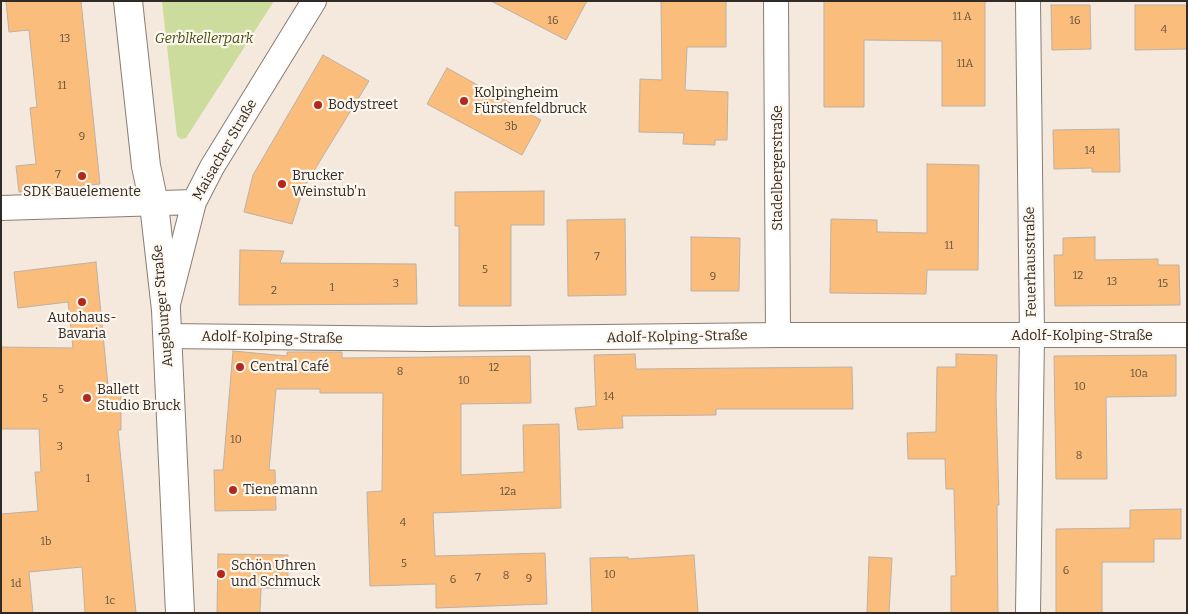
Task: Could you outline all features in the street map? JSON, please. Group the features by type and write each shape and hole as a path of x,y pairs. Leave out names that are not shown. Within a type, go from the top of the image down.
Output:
{"street":[{"name":"Augsburger Straße","path":"128,1 146,166 154,204 167,323 180,613"},
{"name":"Maisacher Straße","path":"167,323 194,202 212,167 314,1"},
{"name":"Stadelbergerstraße","path":"776,1 778,335"},
{"name":"Feuerhausstraße","path":"1028,1 1032,336 1028,613"},
{"path":"1,208 194,202"},
{"name":"Adolf-Kolping-Straße","path":"167,323 438,340 778,335 1187,335"}],"green space":[{"name":"Gerblkellerpark","path":"162,1 274,1 186,138 181,139 177,136"}],"building":[{"path":"6,1 81,1 100,184 19,192 16,166 36,164 30,108 37,107 29,30 9,32"},
{"path":"491,1 587,1 566,40"},
{"path":"661,1 726,1 726,47 687,47 685,90 728,92 727,140 715,140 715,145 683,144 684,133 639,132 640,79 662,80"},
{"path":"824,1 985,1 985,106 942,106 942,41 864,40 864,107 824,107"},
{"path":"1051,5 1090,5 1091,49 1052,50"},
{"path":"1135,5 1187,5 1187,49 1135,50"},
{"path":"323,55 369,81 304,187 292,224 244,212 253,175"},
{"path":"447,68 541,120 522,155 427,104"},
{"path":"1119,129 1120,172 1092,172 1092,168 1054,169 1053,130"},
{"path":"927,164 979,165 978,270 927,270 926,294 830,293 831,219 877,220 877,232 927,233"},
{"path":"544,191 544,225 511,225 511,306 459,306 459,226 455,226 455,192"},
{"path":"625,219 626,295 568,296 567,220"},
{"path":"691,237 740,238 739,291 691,291"},
{"path":"1095,237 1095,260 1158,259 1158,265 1179,265 1180,305 1055,306 1054,255 1063,255 1063,238"},
{"path":"240,250 284,251 280,263 416,264 417,304 239,305"},
{"path":"96,262 108,386 121,386 121,430 118,430 136,613 85,613 82,567 29,572 33,613 1,613 1,514 38,511 35,472 41,472 39,429 1,429 1,347 73,348 68,302 18,308 14,272"},
{"path":"233,351 287,356 287,352 342,352 342,358 530,356 531,403 461,404 461,475 524,472 523,425 559,424 561,508 433,513 435,556 545,553 547,604 436,608 436,584 370,586 367,492 382,491 383,393 320,393 320,389 276,389 269,470 275,470 276,510 215,511 214,470 223,470"},
{"path":"635,354 636,369 852,367 853,409 716,409 716,415 622,416 623,428 578,430 575,408 596,406 594,355"},
{"path":"956,354 997,355 998,613 951,613 951,576 956,576 954,489 946,489 945,459 908,459 907,433 936,432 937,367 956,367"},
{"path":"1176,355 1176,396 1106,397 1107,479 1056,479 1054,356"},
{"path":"1181,509 1181,539 1154,539 1154,562 1102,562 1102,613 1056,613 1056,529 1130,528 1130,510"},
{"path":"218,554 288,555 288,588 261,588 260,613 217,613"},
{"path":"694,555 698,613 592,613 590,558 628,557 628,559"},
{"path":"869,557 892,558 889,613 867,613"}],"place":[{"name":"Kolpingheim Fürstenfeldbruck","path":"464,101"},
{"name":"Bodystreet","path":"318,105"},
{"name":"SDK Bauelemente","path":"82,176"},
{"name":"Brucker Weinstub'n","path":"282,184"},
{"name":"Autohaus- Bavaria","path":"82,302"},
{"name":"Central Café","path":"240,367"},
{"name":"Ballett Studio Bruck","path":"87,398"},
{"name":"Tienemann","path":"233,490"},
{"name":"Schön Uhren und Schmuck","path":"221,574"}]}
